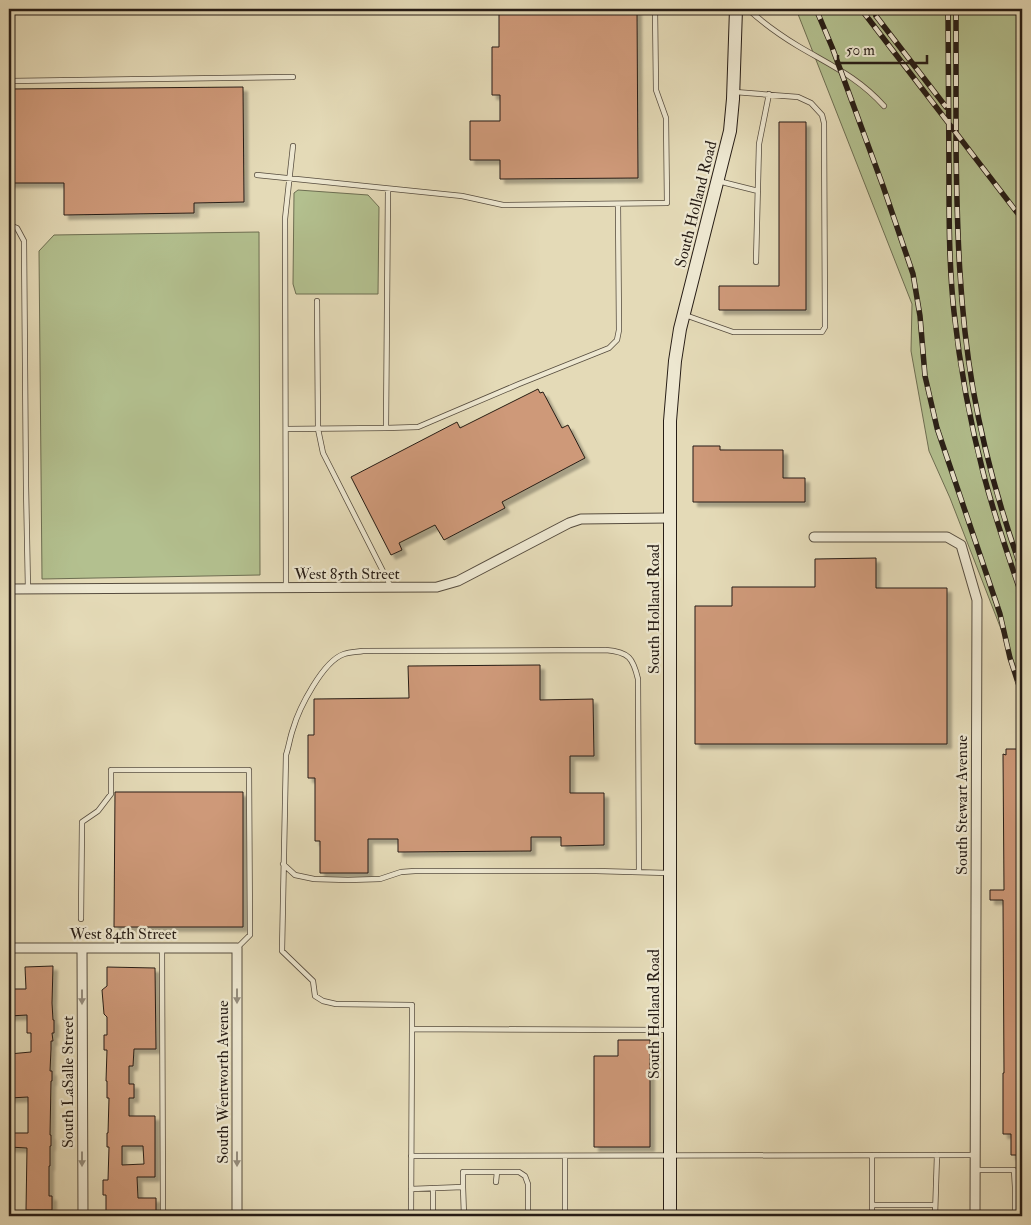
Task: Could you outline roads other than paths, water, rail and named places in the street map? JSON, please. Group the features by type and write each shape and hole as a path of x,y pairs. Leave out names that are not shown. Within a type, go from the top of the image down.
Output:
{"main road":[{"name":"South Holland Road","path":"670,1216 669,433 671,394 676,353 684,314 730,132 736,9"}],"street":[{"name":"West 85th Street","path":"9,589 437,587 458,581 569,523 581,519 669,518"},
{"name":"South Stewart Avenue","path":"814,537 947,537 961,545 977,600 975,1216"},
{"name":"West 84th Street","path":"9,948 237,948"},
{"name":"South LaSalle Street","path":"82,948 83,1216"},
{"name":"South Wentworth Avenue","path":"237,948 237,1216"}],"lane":[{"path":"257,175 462,196 503,206 667,203 666,118 656,90 655,9"},
{"path":"748,9 773,30 858,81 884,106"},
{"path":"9,81 292,77"},
{"path":"684,314 733,332 822,332 826,327 824,123 822,115 811,103 798,97 733,92"},
{"path":"756,262 759,144 769,94"},
{"path":"286,588 285,219 293,146"},
{"path":"718,180 758,191"},
{"path":"386,428 388,189"},
{"path":"286,429 418,426 609,348 617,340 619,330 618,204"},
{"path":"9,225 17,228 24,241 28,589"},
{"path":"317,301 318,429 323,453 391,587"},
{"path":"411,1216 412,1004 336,1004 323,1001 315,996 313,980 282,951 286,755 293,727 302,705 315,683 330,662 343,654 363,651 606,650 626,654 636,669 638,680 639,872"},
{"path":"81,919 82,822 98,811 111,794 111,770 249,770 250,935 237,948"},
{"path":"283,864 295,875 314,879 348,880 380,879 401,872 414,871 669,873"},
{"path":"162,948 162,1216"},
{"path":"412,1029 669,1030"},
{"path":"872,1155 872,1216"},
{"path":"935,1216 937,1155"},
{"path":"411,1156 975,1155"},
{"path":"565,1156 565,1216"},
{"path":"975,1170 1014,1170 1016,1187 1015,1216"},
{"path":"464,1216 463,1172 519,1172 525,1176 528,1184 528,1216"},
{"path":"496,1182 497,1172"},
{"path":"411,1189 463,1187"},
{"path":"1016,1187 1022,1188"},
{"path":"433,1188 433,1216"},
{"path":"872,1205 935,1205"}],"railway":[{"path":"816,9 832,47 883,186 913,274 920,316 925,376 937,428 1000,614 1010,658 1022,695"},
{"path":"861,9 1022,219"},
{"path":"948,9 950,242 956,333 966,395 979,456 997,521 1022,596"},
{"path":"956,9 957,206 968,359 982,436 1000,504 1022,571"},
{"path":"876,16 946,107"}]}
